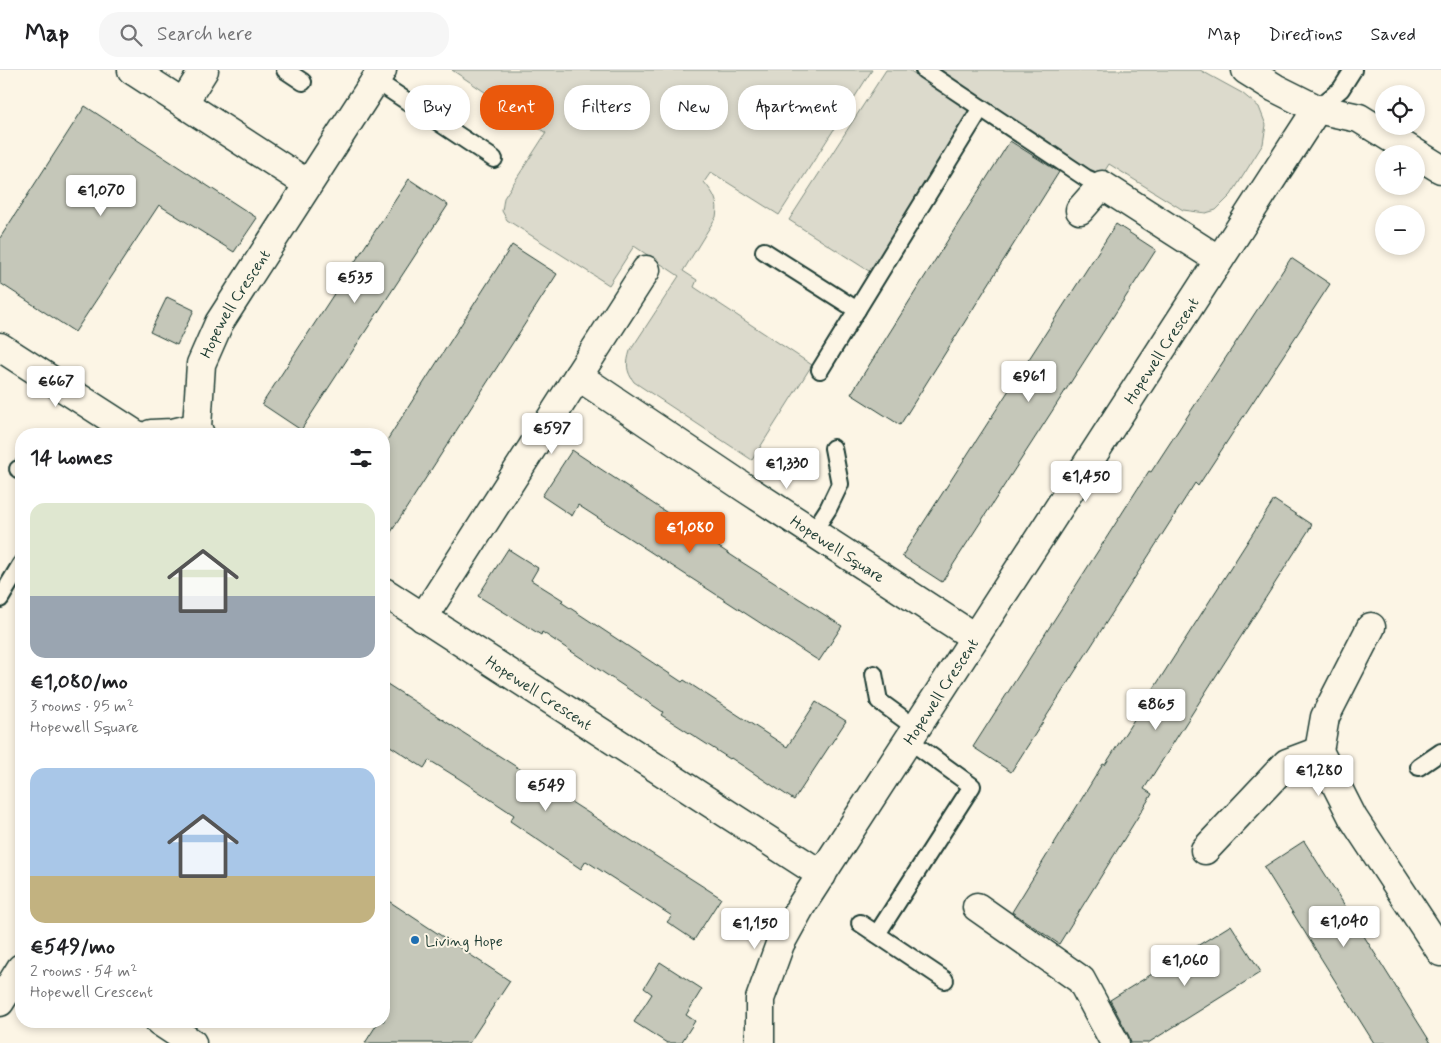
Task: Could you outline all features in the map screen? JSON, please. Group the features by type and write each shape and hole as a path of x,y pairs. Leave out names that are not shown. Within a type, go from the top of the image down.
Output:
{"street":[{"path":"132,70 308,184"},
{"path":"184,102 204,70"},
{"path":"1246,70 1275,88 1317,109 1359,118 1441,169"},
{"name":"Hopewell Crescent","path":"198,428 201,364 219,323 379,75"},
{"name":"Hopewell Crescent","path":"390,596 822,875 974,637 1317,109"},
{"path":"1080,210 1102,185 1219,260"},
{"path":"423,618 646,270"},
{"path":"0,347 126,428"},
{"name":"Hopewell Square","path":"578,376 974,637"},
{"path":"1371,627 1325,717 1319,751 1353,818 1441,952"},
{"path":"1205,850 1287,763 1319,751"},
{"path":"760,1043 760,999 780,944 822,875"},
{"path":"977,907 1081,980 1115,1043"},
{"path":"170,1028 192,1043"}],"lane":[{"path":"285,70 304,82"},
{"path":"924,70 1086,178 1102,185"},
{"path":"1317,109 1341,89 1353,70"},
{"path":"379,75 494,159"},
{"path":"820,370 981,108"},
{"path":"764,251 857,310"},
{"path":"813,532 840,484 833,448"},
{"path":"0,599 15,574"},
{"path":"874,674 879,701 912,734 972,786 877,934"},
{"path":"1419,767 1441,752"},
{"path":"860,923 945,980"}],"shaded area":[{"path":"452,70 872,70 856,95 856,85 738,85 738,130 834,130 779,215 711,172 704,182 715,198 717,206 716,217 683,271 697,280 694,287 812,365 752,460 634,382 629,374 627,364 630,351 679,276 634,246 609,285 507,220 502,211 504,198 546,133 542,130 554,130 554,85 480,85 480,89"},
{"path":"886,70 909,70 974,113 872,273 789,220 847,130 856,130 856,116"},
{"path":"940,70 1200,70 1242,93 1259,107 1266,125 1263,144 1231,195 1216,210 1206,213 1183,210 1109,164 1101,177"}],"building":[{"path":"85,106 257,218 234,252 159,205 75,332 0,283 0,238"},
{"path":"1010,141 1059,172 900,425 851,394"},
{"path":"409,179 448,205 302,428 298,428 262,404"},
{"path":"1116,224 1156,250 942,582 902,556"},
{"path":"512,245 557,274 390,534 390,436"},
{"path":"1291,258 1330,284 1198,486 1195,483 1011,772 973,747 1149,471 1151,472"},
{"path":"167,297 194,310 177,345 150,332"},
{"path":"572,450 842,626 819,661 578,505 572,516 542,496"},
{"path":"1274,500 1312,525 1144,789 1152,794 1059,944 1012,912 1103,764 1105,765"},
{"path":"508,549 538,568 531,580 563,600 561,602 682,682 684,680 787,747 816,702 846,721 794,800 661,715 663,712 542,632 541,635 478,596"},
{"path":"390,686 721,898 694,940 667,922 672,916 586,861 581,869 510,821 514,815 458,778 429,760 424,768 390,746"},
{"path":"1304,841 1431,1043 1374,1043 1264,867"},
{"name":"Living Hope","path":"390,902 510,981 469,1043 365,1043 375,1028 390,1028"},
{"path":"1231,925 1261,972 1148,1043 1131,1043 1110,1000"},
{"path":"660,962 702,989 686,1015 695,1021 681,1043 667,1043 634,1022 652,994 644,988"}],"place":[{"name":"Living Hope","path":"415,940"}]}
